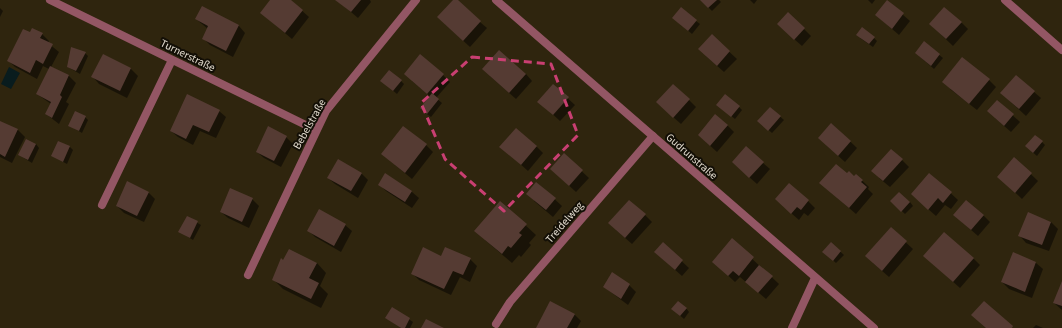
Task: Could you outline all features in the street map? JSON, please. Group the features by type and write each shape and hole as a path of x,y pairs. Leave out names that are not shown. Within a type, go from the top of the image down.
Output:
{"street":[{"name":"Turnerstraße","path":"50,0 316,130"},
{"name":"Bebelstraße","path":"248,275 326,111 416,0"},
{"name":"Gudrunstraße","path":"496,0 874,328"},
{"path":"1005,0 1062,50"},
{"path":"102,205 172,60"},
{"name":"Treidelweg","path":"496,324 510,302 653,136"},
{"path":"792,328 816,278"}],"highlighted area":[{"path":"472,57 551,64 578,135 504,211 445,159 421,103"}],"shaded area":[{"path":"9,67 20,73 11,89 1,84"}],"building":[{"path":"270,0 291,0 303,10 285,33 260,13"},
{"path":"335,0 361,0 351,12"},
{"path":"453,0 458,0 481,21 463,41 437,17"},
{"path":"700,0 717,0 708,8"},
{"path":"887,0 904,13 892,29 875,15"},
{"path":"202,6 239,25 226,51 202,39 208,26 195,19"},
{"path":"681,7 697,20 688,31 672,18"},
{"path":"944,7 962,22 946,39 929,24"},
{"path":"788,12 805,28 794,40 777,24"},
{"path":"862,27 875,37 869,44 856,35"},
{"path":"32,28 43,33 40,38 53,44 43,64 36,60 30,73 7,61 23,29 30,32"},
{"path":"712,34 730,51 717,66 698,49"},
{"path":"924,41 940,54 931,66 915,53"},
{"path":"71,47 86,52 76,71 67,67"},
{"path":"499,50 526,74 509,93 482,69"},
{"path":"103,54 131,68 120,91 91,77"},
{"path":"420,54 444,74 427,94 404,74"},
{"path":"962,57 990,79 969,104 942,82"},
{"path":"50,66 69,75 60,95 62,97 52,118 45,114 51,102 36,94"},
{"path":"389,70 402,80 393,91 380,81"},
{"path":"1016,75 1035,91 1019,109 1000,93"},
{"path":"553,84 569,97 553,115 537,102"},
{"path":"673,84 690,99 673,118 656,102"},
{"path":"432,93 439,99 427,114 420,108"},
{"path":"187,94 220,110 209,132 193,125 186,139 170,131"},
{"path":"725,94 740,106 731,117 716,105"},
{"path":"997,100 1014,114 1004,126 987,111"},
{"path":"770,107 781,116 768,131 757,121"},
{"path":"75,111 86,116 79,131 68,126"},
{"path":"715,114 728,125 710,146 698,135"},
{"path":"0,121 18,129 5,157 0,154"},
{"path":"831,123 851,141 838,156 818,138"},
{"path":"268,126 287,136 274,161 256,152"},
{"path":"403,126 427,144 405,173 381,154"},
{"path":"516,128 537,146 521,165 499,147"},
{"path":"1035,135 1043,141 1033,153 1025,146"},
{"path":"26,139 36,144 28,160 18,155"},
{"path":"58,141 70,146 63,162 51,156"},
{"path":"746,146 764,162 749,178 732,162"},
{"path":"891,149 903,159 883,181 871,171"},
{"path":"564,153 583,170 569,186 550,169"},
{"path":"1014,157 1032,173 1015,193 997,177"},
{"path":"338,159 362,173 351,191 327,178"},
{"path":"836,164 847,173 849,171 854,176 856,174 863,180 861,182 867,187 849,208 819,183"},
{"path":"385,173 412,191 405,202 378,185"},
{"path":"929,173 952,192 943,203 938,198 928,210 911,194"},
{"path":"127,181 149,192 137,216 116,206"},
{"path":"536,182 556,198 546,210 526,194"},
{"path":"789,183 809,200 801,210 797,207 791,214 775,199"},
{"path":"230,188 253,198 242,222 220,212"},
{"path":"899,192 910,202 901,212 890,201"},
{"path":"629,200 646,214 625,238 608,223"},
{"path":"966,200 984,215 971,230 953,215"},
{"path":"500,201 527,224 519,233 522,235 511,248 508,246 502,254 474,231"},
{"path":"319,209 346,224 334,246 307,231"},
{"path":"1028,212 1051,222 1042,245 1018,236"},
{"path":"187,216 198,221 190,238 178,232"},
{"path":"891,227 907,241 882,271 865,256"},
{"path":"944,232 974,258 953,282 923,256"},
{"path":"732,238 754,257 739,276 733,271 728,276 712,262"},
{"path":"663,242 683,260 675,270 654,252"},
{"path":"831,242 841,251 833,261 822,252"},
{"path":"423,247 441,256 445,247 471,258 463,275 453,271 444,289 411,274"},
{"path":"289,249 317,263 309,278 319,283 311,299 272,280 281,258 283,260"},
{"path":"1013,252 1036,262 1025,292 1001,282"},
{"path":"759,265 773,276 758,293 745,282"},
{"path":"612,272 630,284 621,299 603,287"},
{"path":"1062,281 1062,306 1053,303"},
{"path":"550,301 575,314 567,328 536,328"},
{"path":"678,301 687,308 680,316 671,309"},
{"path":"984,301 1013,326 1012,328 986,328 971,315"},
{"path":"392,307 410,318 405,328 401,328 385,318"},
{"path":"426,319 444,328 421,328"}]}
